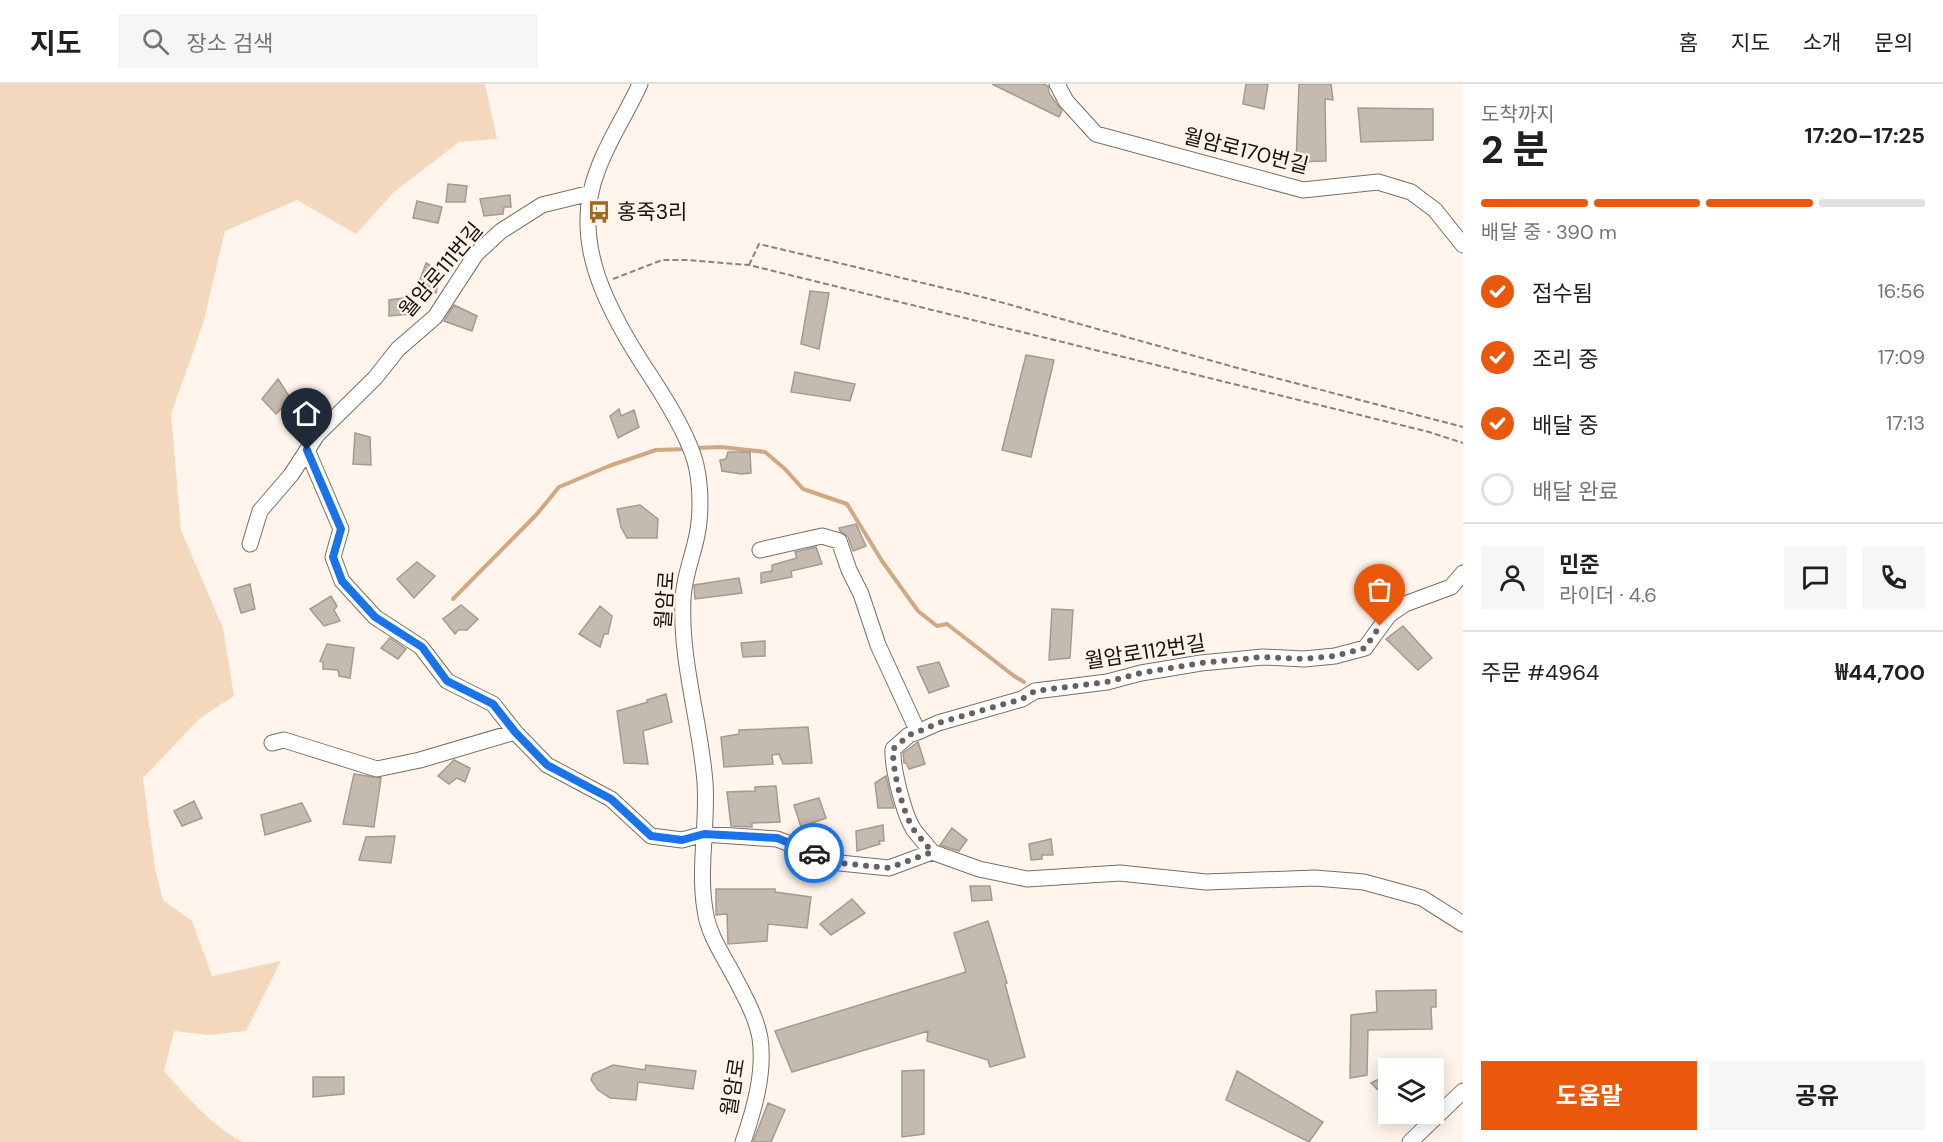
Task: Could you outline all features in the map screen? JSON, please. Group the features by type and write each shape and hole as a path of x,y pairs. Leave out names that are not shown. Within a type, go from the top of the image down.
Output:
{"street":[{"name":"월암로","path":"640,84 597,171 589,211 590,242 599,285 611,311 657,385 695,462 699,523 685,582 683,626 686,667 702,749 705,792 703,897 705,913 717,945 748,1005 760,1038 756,1101 743,1142"},
{"name":"월암로170번길","path":"1057,84 1066,101 1096,134 1303,190 1377,182 1411,192 1435,210 1463,245"},
{"name":"월암로111번길","path":"250,544 260,511 291,475 317,435 375,378 398,349 435,317 476,254 501,231 542,205 591,193"},
{"path":"307,450 341,529 333,557 342,581 375,617 422,647 447,681 493,704 515,732 547,765 611,799 651,836 682,840 704,834 777,838 840,863 889,868 932,852 979,869 1027,879 1120,873 1206,882 1315,878 1364,882 1422,898 1463,924"},
{"path":"760,550 822,537 839,541 849,570 861,594 878,645 918,732"},
{"name":"월암로112번길","path":"932,852 913,828 897,783 892,761 893,749 909,735 938,723 1022,699 1035,691 1107,682 1141,673 1201,663 1263,657 1304,659 1335,656 1365,648 1389,615 1405,604 1451,587 1463,573"},
{"path":"273,743 284,740 377,769 420,760 515,732"},
{"path":"1410,1142 1463,1091"}],"path":[{"path":"748,265 759,244 986,298 1245,370 1463,427"},
{"path":"599,285 662,260 748,265 1463,443"}],"shaded area":[{"path":"0,84 485,84 497,139 459,142 394,192 356,234 297,200 225,231 203,324 171,414 181,530 223,628 234,696 200,718 143,778 155,869 163,900 192,921 212,976 281,961 246,1031 209,1035 174,1031 164,1071 211,1120 243,1142 0,1142"}],"building":[{"path":"992,84 1043,84 1048,86 1049,93 1062,111 1059,117"},
{"path":"1246,84 1268,84 1264,109 1243,104"},
{"path":"1299,84 1331,84 1333,100 1325,99 1326,161 1296,162"},
{"path":"1358,108 1433,109 1433,140 1361,142"},
{"path":"448,184 467,186 465,202 446,202"},
{"path":"510,195 511,207 504,207 503,214 484,216 480,199"},
{"path":"417,201 442,207 438,223 413,218"},
{"path":"426,263 440,271 436,293 418,285"},
{"path":"810,291 829,293 819,349 801,344"},
{"path":"410,297 410,314 389,316 389,300"},
{"path":"454,305 477,316 472,331 444,321"},
{"path":"1026,355 1054,360 1031,457 1002,450"},
{"path":"795,372 855,384 850,401 791,392"},
{"path":"278,379 291,399 276,414 262,399"},
{"path":"619,409 621,416 634,410 639,427 618,438 610,416"},
{"path":"355,433 370,437 371,465 353,464"},
{"path":"728,452 750,452 751,473 722,471 720,460 726,459"},
{"path":"640,505 658,519 657,538 627,538 621,527 617,509"},
{"path":"856,524 866,546 853,551 848,537 839,528"},
{"path":"816,547 822,564 791,571 792,577 761,583 761,573 772,571 772,565 797,558 795,552"},
{"path":"417,562 435,576 414,598 397,579"},
{"path":"739,578 742,593 695,599 694,585"},
{"path":"250,584 255,609 241,613 234,589"},
{"path":"331,596 337,606 334,610 340,621 324,626 310,609"},
{"path":"461,605 478,619 467,630 458,630 455,634 443,619"},
{"path":"600,606 612,616 608,634 604,634 600,647 579,634"},
{"path":"1052,609 1073,610 1070,658 1049,660"},
{"path":"1403,626 1432,658 1418,670 1386,639"},
{"path":"390,638 406,649 398,659 381,648"},
{"path":"765,641 765,656 743,657 741,643"},
{"path":"327,644 354,648 350,678 339,676 338,670 323,669 323,662 320,661"},
{"path":"939,662 949,686 929,693 917,667"},
{"path":"666,694 672,722 643,731 648,764 624,763 617,711"},
{"path":"808,727 812,763 783,764 779,754 772,755 773,764 724,767 721,737 739,734 739,730"},
{"path":"918,742 925,764 909,769 904,763 903,753"},
{"path":"454,760 470,768 465,782 457,778 449,784 438,776"},
{"path":"354,774 381,778 374,827 343,824"},
{"path":"886,776 894,808 878,808 875,783"},
{"path":"776,786 780,822 752,823 752,827 731,826 727,792 755,791 755,787"},
{"path":"819,798 826,818 801,827 794,805"},
{"path":"194,801 202,818 182,826 174,811"},
{"path":"302,803 311,821 265,835 261,815"},
{"path":"883,825 884,841 857,851 856,831"},
{"path":"952,828 967,840 959,851 940,845"},
{"path":"395,836 391,863 359,860 366,837"},
{"path":"1051,839 1053,855 1042,855 1042,859 1031,860 1029,844"},
{"path":"970,886 990,886 992,900 972,901"},
{"path":"716,889 775,889 775,892 811,897 807,928 768,924 767,941 728,944 727,914 716,915"},
{"path":"852,899 865,913 831,935 820,924"},
{"path":"988,921 1007,983 1005,984 1025,1057 990,1067 988,1060 927,1041 928,1031 792,1072 775,1031 966,972 954,933"},
{"path":"1436,990 1436,1007 1431,1007 1432,1029 1368,1030 1367,1075 1350,1078 1351,1015 1377,1012 1376,991"},
{"path":"613,1065 645,1070 646,1065 696,1071 693,1089 638,1082 636,1100 610,1098 598,1090 591,1080 593,1074"},
{"path":"924,1070 924,1134 902,1137 902,1071"},
{"path":"1237,1071 1323,1122 1309,1142 1226,1100"},
{"path":"313,1077 344,1077 344,1094 313,1097"},
{"path":"1378,1080 1378,1090 1371,1083"},
{"path":"768,1103 785,1110 771,1142 753,1142"}],"waterway":[{"path":"695,448 721,447 765,452 803,489 847,504 882,561 918,611 937,626 947,624 1024,682"},
{"path":"453,599 537,514 559,487 609,466 656,450 688,449"}],"way so far":[{"path":"814,853 840,863 889,868 932,852 913,828 897,783 892,761 893,749 909,735 938,723 1022,699 1035,691 1107,682 1141,673 1201,663 1263,657 1304,659 1335,656 1365,648 1380,626"}],"place":[{"name":"홍죽3리","path":"599,212"}],"route":[{"path":"307,450 341,529 333,557 342,581 375,617 422,647 447,681 493,704 515,732 547,765 611,799 651,836 682,840 704,834 777,838 814,853"}]}
